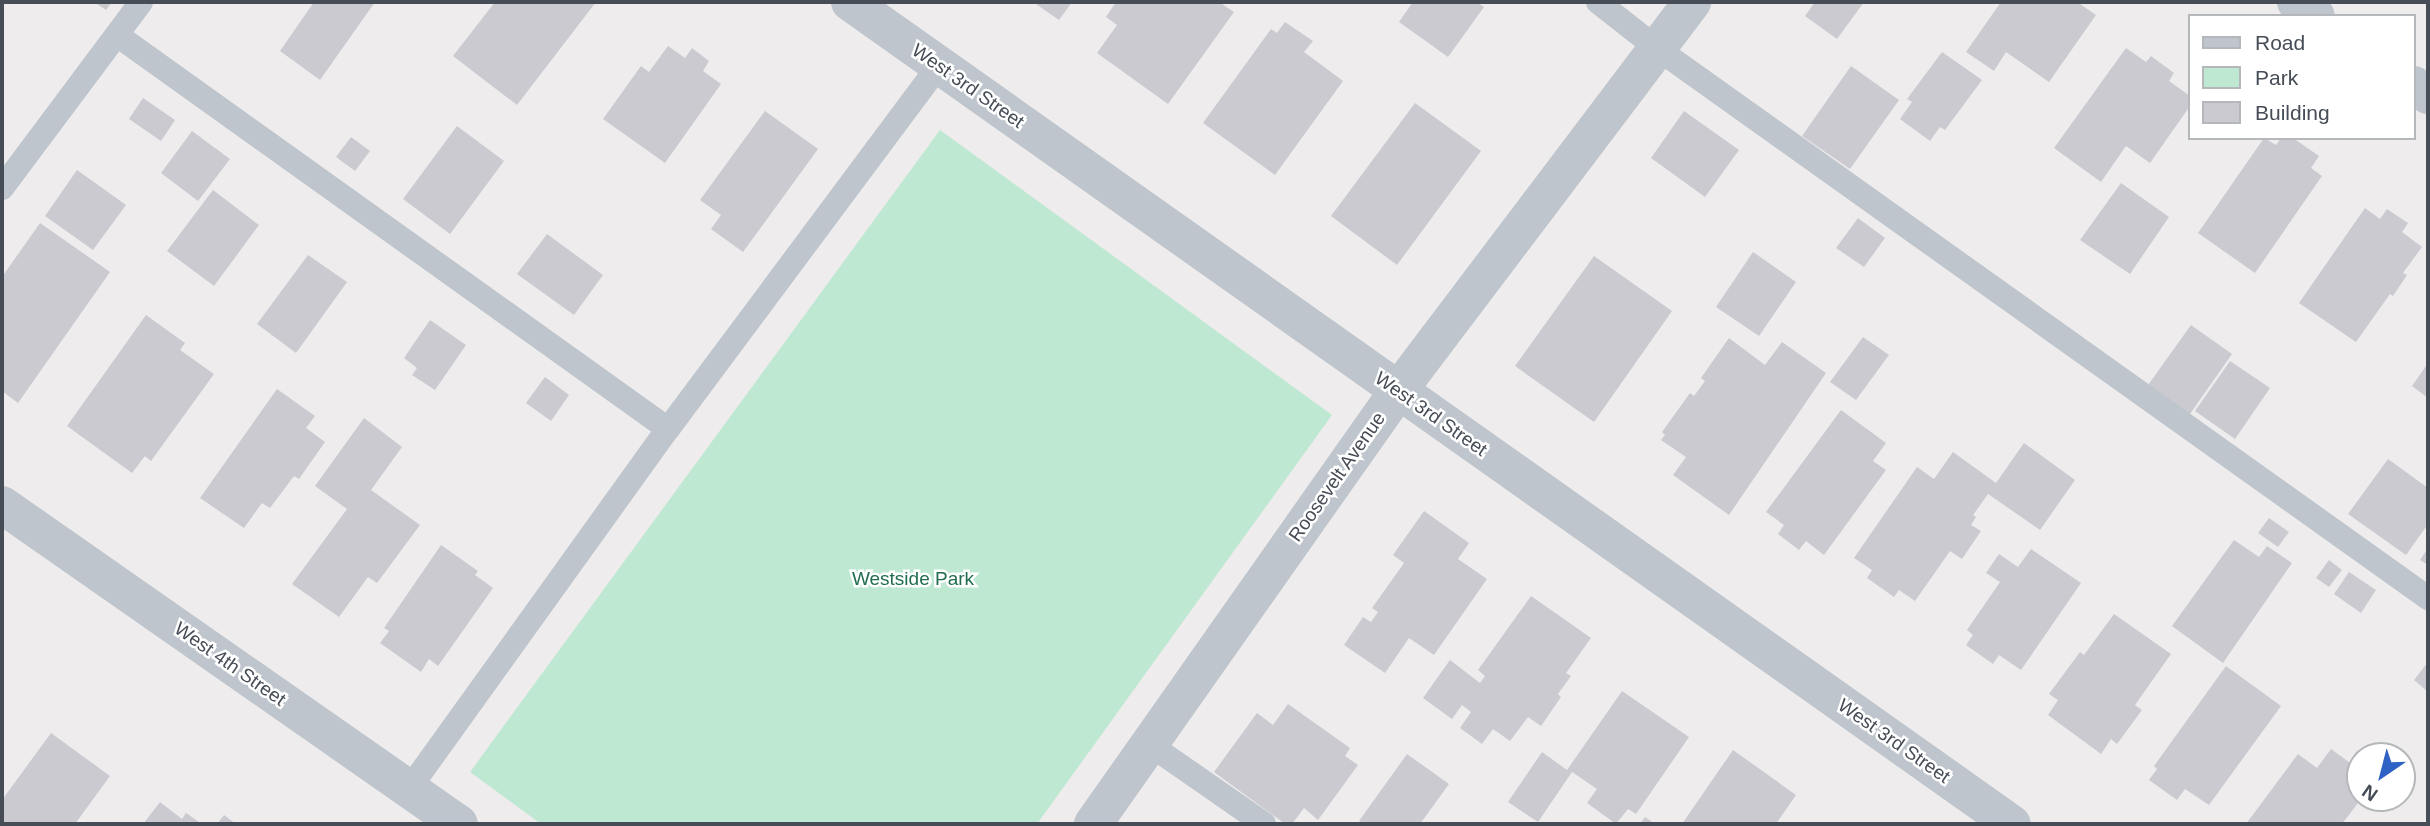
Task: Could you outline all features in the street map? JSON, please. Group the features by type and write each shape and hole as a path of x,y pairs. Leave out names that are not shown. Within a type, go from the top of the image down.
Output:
{"street":[{"name":"West 3rd Street","path":"850,2 2012,824"},
{"name":"Roosevelt Avenue","path":"1093,824 1398,391 1692,2"},
{"path":"2297,2 2313,14"},
{"name":"West 4th Street","path":"2,505 459,824"}],"lane":[{"path":"2,188 141,2"},
{"path":"1598,2 1658,49 2428,598"},
{"path":"117,35 668,429"},
{"path":"409,789 668,429 939,65"},
{"path":"1149,744 1264,824"}],"green space":[{"name":"Westside Park","path":"940,130 1332,415 1037,824 541,824 470,772"}],"building":[{"path":"94,2 112,2 106,10"},
{"path":"314,2 375,2 320,80 280,51"},
{"path":"495,2 596,2 517,105 453,56"},
{"path":"1033,2 1072,2 1059,20"},
{"path":"1116,2 1219,2 1234,12 1168,104 1097,53 1117,25 1106,17"},
{"path":"1413,2 1477,2 1484,7 1448,57 1399,22"},
{"path":"1815,2 1864,2 1837,39 1805,16"},
{"path":"2001,2 2077,2 2096,15 2049,82 2006,52 1994,71 1966,52"},
{"path":"1285,22 1313,41 1304,52 1343,81 1275,175 1203,123 1271,29 1277,33"},
{"path":"668,46 685,58 692,48 709,61 703,71 721,84 665,163 603,119 641,66 649,72"},
{"path":"2126,48 2146,62 2151,56 2174,73 2169,81 2188,95 2188,109 2150,163 2126,146 2101,182 2054,148"},
{"path":"1942,52 1982,80 1945,130 1940,127 1930,141 1900,119 1912,102 1907,99"},
{"path":"1851,66 1899,100 1850,169 1802,136"},
{"path":"143,98 175,120 161,141 129,119"},
{"path":"1415,103 1481,151 1397,265 1331,216"},
{"path":"765,111 818,149 743,252 711,229 721,215 700,200"},
{"path":"1684,111 1739,150 1705,197 1651,158"},
{"path":"457,126 504,161 450,234 403,199"},
{"path":"192,131 230,159 198,201 161,173"},
{"path":"351,137 370,151 355,171 336,157"},
{"path":"2263,140 2276,145 2280,140 2296,140 2319,156 2311,168 2322,176 2255,273 2198,233"},
{"path":"77,170 126,205 93,250 45,216"},
{"path":"2121,183 2169,217 2130,274 2080,240"},
{"path":"213,190 259,225 214,286 167,251"},
{"path":"2365,208 2380,219 2387,209 2408,223 2402,232 2422,247 2403,273 2407,275 2393,296 2390,294 2356,342 2299,303"},
{"path":"1858,218 1885,238 1864,267 1836,248"},
{"path":"40,223 110,272 18,403 2,391 2,277"},
{"path":"547,234 603,275 574,315 517,274"},
{"path":"1753,252 1796,282 1759,336 1716,307"},
{"path":"308,255 347,282 296,353 257,324"},
{"path":"1594,256 1672,311 1594,422 1515,366"},
{"path":"146,315 185,343 180,350 214,374 151,461 145,456 132,473 67,426"},
{"path":"430,320 466,345 435,390 412,375 417,368 404,358"},
{"path":"2191,325 2232,354 2190,414 2148,385"},
{"path":"1863,337 1889,355 1856,400 1830,382"},
{"path":"1729,338 1765,365 1782,342 1826,373 1729,515 1673,475 1686,457 1661,440 1665,435 1662,432 1690,393 1694,396 1705,381 1701,378"},
{"path":"2230,361 2270,388 2235,439 2195,411"},
{"path":"2428,363 2428,398 2412,386"},
{"path":"545,377 569,395 551,421 526,403"},
{"path":"277,389 315,416 306,428 325,442 299,479 294,476 270,508 262,503 244,528 200,498"},
{"path":"1841,410 1886,443 1873,461 1886,470 1824,555 1806,541 1799,550 1778,534 1784,525 1766,512"},
{"path":"364,418 402,447 371,490 420,525 377,583 368,577 339,617 292,584 347,509 315,486"},
{"path":"2024,443 2075,480 2040,530 1988,494 1973,515 1976,517 1971,525 1981,531 1962,559 1950,551 1915,601 1899,590 1894,597 1867,578 1872,570 1854,558 1917,467 1934,479 1953,452 1996,483"},
{"path":"2388,459 2428,488 2428,524 2406,555 2348,514"},
{"path":"1424,511 1469,543 1458,559 1487,579 1434,655 1409,638 1385,673 1344,645 1363,617 1371,622 1378,612 1372,608 1404,563 1393,555"},
{"path":"2269,518 2289,532 2278,547 2258,533"},
{"path":"2234,540 2259,557 2267,546 2292,563 2223,663 2172,626"},
{"path":"441,545 478,571 475,575 493,588 438,666 429,659 421,672 380,643 389,631 384,628"},
{"path":"2428,548 2428,565 2420,560"},
{"path":"2031,549 2081,583 2021,670 1999,655 1993,664 1966,645 1973,635 1967,630 2000,582 1986,573 1999,554 2018,567"},
{"path":"2329,560 2342,570 2329,587 2316,578"},
{"path":"2349,572 2376,590 2361,613 2334,594"},
{"path":"1531,596 1591,638 1566,673 1571,676 1558,694 1561,697 1541,726 1528,717 1510,741 1493,729 1482,744 1460,728 1471,712 1462,705 1452,719 1423,698 1450,660 1480,683 1485,676 1478,670"},
{"path":"2114,614 2171,654 2135,705 2142,710 2117,744 2111,739 2101,754 2048,715 2058,700 2049,694 2080,652 2084,655"},
{"path":"2428,662 2428,692 2414,680"},
{"path":"2226,666 2281,706 2209,805 2185,789 2177,800 2149,780 2157,769 2154,766"},
{"path":"1622,691 1689,737 1636,814 1628,809 1616,824 1587,803 1597,789 1572,772 1538,822 1508,802 1542,752 1567,770"},
{"path":"1288,704 1350,748 1345,756 1358,765 1318,820 1304,808 1292,824 1285,824 1214,772 1257,713 1273,725"},
{"path":"51,733 110,776 75,824 2,824 2,800"},
{"path":"2331,749 2346,760 2346,812 2351,812 2342,824 2246,824 2298,754 2317,768"},
{"path":"1733,750 1796,795 1776,824 1682,824"},
{"path":"1407,754 1449,784 1420,824 1364,824 1359,821"},
{"path":"160,802 182,819 186,813 202,824 143,824"},
{"path":"224,815 236,824 217,824"},
{"path":"1645,817 1655,824 1640,824"}]}
